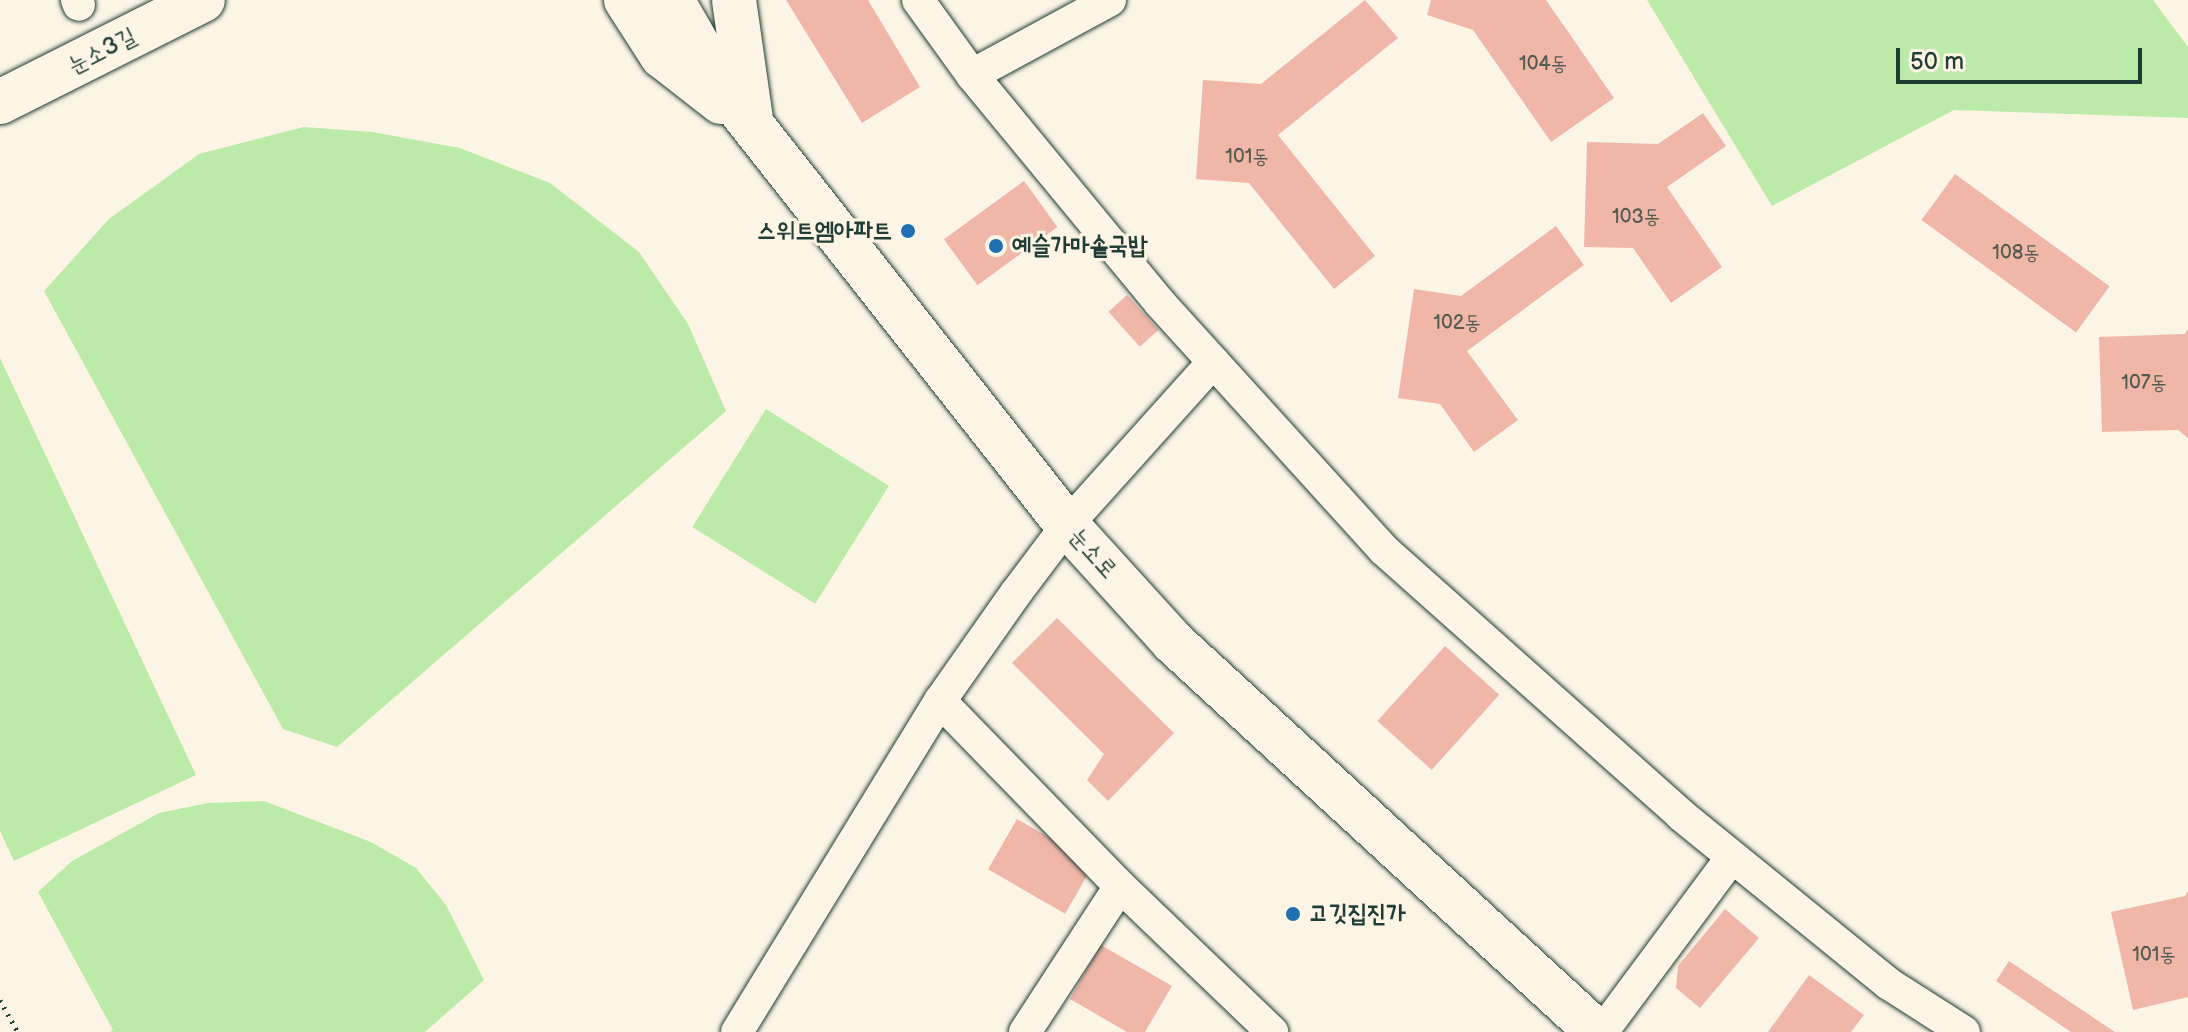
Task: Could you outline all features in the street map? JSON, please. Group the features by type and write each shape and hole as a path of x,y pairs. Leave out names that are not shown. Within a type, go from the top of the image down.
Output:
{"street":[{"name":"눈소3길","path":"0,102 163,14 203,0"},
{"path":"626,0 662,56 752,125"},
{"name":"눈소로","path":"672,0 722,87 1067,525 1173,642 1600,1032"},
{"path":"734,0 752,125"},
{"path":"918,0 972,75 1160,303 1384,550 1732,857 1889,984 1964,1032"},
{"path":"972,75 1110,0"},
{"path":"737,1032 940,701 1067,525 1213,362"},
{"path":"940,701 1120,886 1272,1032"},
{"path":"1600,1032 1732,857"},
{"path":"1025,1032 1120,886"}],"path":[{"path":"0,1000 18,1032"}],"green space":[{"path":"1647,0 2153,0 2188,47 2188,118 1954,110 1772,206"},
{"path":"304,127 372,132 460,148 550,183 639,252 688,324 726,411 337,747 283,729 44,291 109,219 199,154"},
{"path":"0,358 196,775 14,861 0,831"},
{"path":"766,409 889,486 815,604 692,527"},
{"path":"264,801 371,842 416,868 446,905 484,980 425,1032 110,1032 113,1030 38,892 72,861 159,813 208,803"}],"building":[{"path":"786,0 868,0 920,87 862,123"},
{"path":"1365,0 1398,38 1278,135 1375,256 1334,289 1249,183 1196,179 1203,80 1261,84"},
{"path":"1431,0 1546,0 1614,98 1551,142 1473,30 1427,15"},
{"path":"1703,113 1726,146 1667,187 1722,267 1671,303 1633,248 1584,247 1587,142 1658,144"},
{"path":"1955,174 2110,286 2076,332 1921,220"},
{"path":"1024,181 1058,227 977,285 944,239"},
{"path":"1556,226 1584,265 1467,351 1518,420 1474,452 1440,404 1398,398 1414,289 1461,296"},
{"path":"1127,295 1158,330 1140,347 1108,312"},
{"path":"2188,329 2188,438 2178,430 2102,432 2099,337 2185,334"},
{"path":"1057,618 1174,733 1108,801 1087,780 1104,754 1012,663"},
{"path":"1445,646 1499,695 1432,770 1377,721"},
{"path":"1017,819 1094,863 1065,914 988,869"},
{"path":"2188,891 2188,997 2133,1010 2111,912 2185,896"},
{"path":"1725,909 1759,938 1700,1008 1676,988 1678,966"},
{"path":"1101,945 1172,986 1145,1032 1127,1032 1070,999"},
{"path":"2009,961 2115,1032 2071,1032 1996,981"},
{"path":"1809,975 1864,1015 1851,1032 1768,1032"}],"place":[{"name":"스위트엠아파트","path":"908,231"},
{"name":"예슬가마솥국밥","path":"996,246"},
{"name":"고깃집진가","path":"1293,914"}]}
